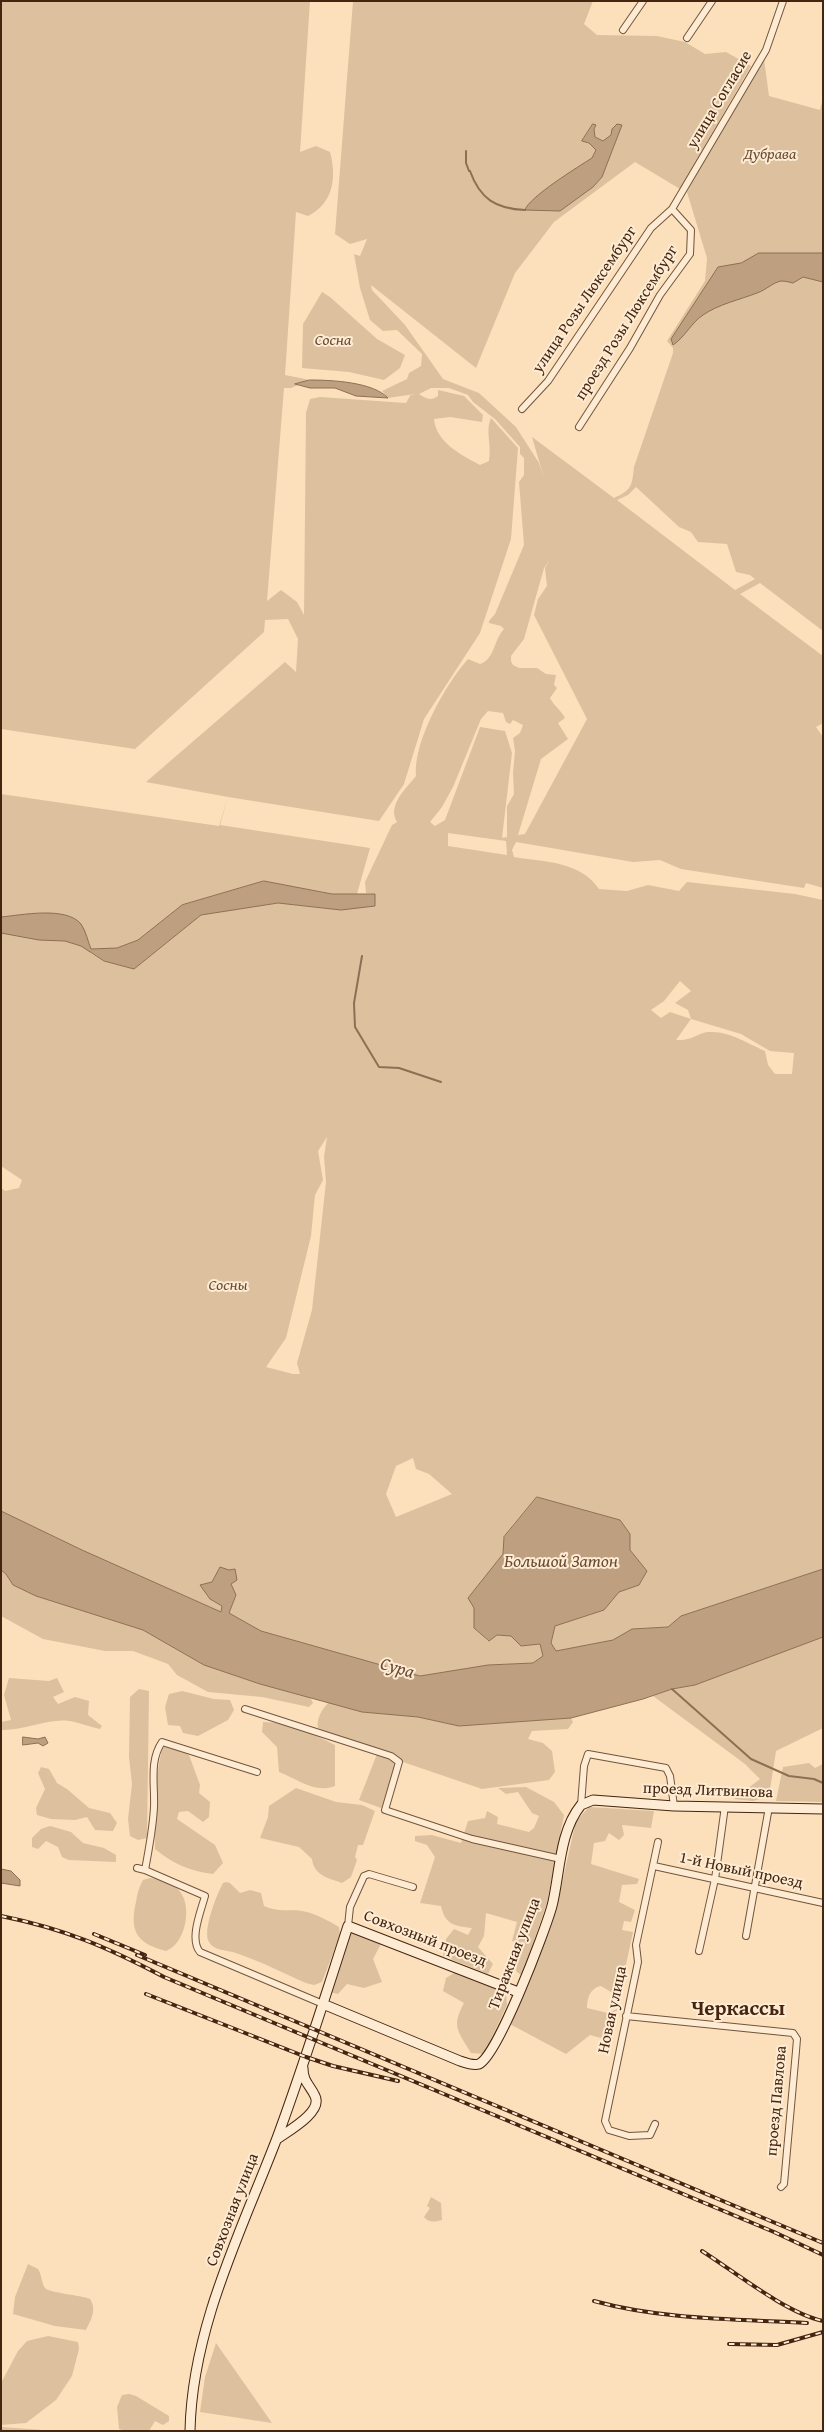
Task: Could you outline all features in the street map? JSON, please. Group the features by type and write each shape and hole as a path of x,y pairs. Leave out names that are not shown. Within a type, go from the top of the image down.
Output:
{"main road":[{"name":"проезд Литвинова","path":"581,1805 593,1800 674,1806 823,1809"},
{"name":"Тиражная улица","path":"323,2004 460,2061 474,2065 479,2064 494,2047 538,1946 552,1907 561,1859 572,1822 581,1805"},
{"name":"Совхозный проезд","path":"348,1926 518,1992"},
{"name":"Совхозная улица","path":"190,2431 194,2384 221,2284 277,2139 348,1926"},
{"path":"277,2139 315,2109 316,2098 303,2079 302,2066"},
{"path":"293,2093 301,2089 311,2090"}],"street":[{"path":"623,30 643,1"},
{"path":"687,38 712,1"},
{"name":"улица Согласие","path":"672,209 766,50 783,1"},
{"name":"улица Розы Люксембург","path":"522,409 548,381 651,228 672,209"},
{"name":"проезд Розы Люксембург","path":"579,427 630,348 660,295 690,254 691,230 672,209"},
{"path":"245,1709 391,1756 399,1762 385,1810 472,1839 561,1859"},
{"path":"145,1870 154,1807 153,1770 158,1747 162,1742 256,1772"},
{"name":"проезд Литвинова","path":"581,1805 584,1766 588,1754 666,1768 670,1776 674,1806"},
{"path":"699,1951 715,1879 725,1806"},
{"path":"746,1936 769,1807"},
{"name":"Новая улица","path":"655,2124 650,2135 629,2136 609,2130 605,2121 638,1962 636,1945 658,1842"},
{"name":"1-й Новый проезд","path":"654,1866 823,1903"},
{"path":"136,1868 145,1870 205,1896 196,1937 197,1948 200,1952 323,2004"},
{"path":"348,1926 350,1907 360,1881 369,1874 413,1887"},
{"name":"проезд Павлова","path":"626,2016 793,2033 796,2040 796,2051 784,2184 781,2187"}],"green space":[{"path":"1,1 310,1 300,152 316,146 330,152 333,181 328,197 316,211 308,216 296,212 285,375 310,380 291,388 284,388 267,601 281,590 297,602 304,615 306,413 310,399 320,397 406,403 411,395 388,398 382,391 407,379 409,373 421,366 422,354 397,330 383,331 370,320 360,288 354,254 360,256 367,239 350,244 335,234 353,1 593,1 584,24 597,35 657,36 685,42 705,54 726,52 751,66 680,189 635,162 554,222 515,273 476,368 371,285 372,290 405,325 443,379 479,393 516,427 539,463 544,478 532,437 614,498 624,493 630,487 634,467 673,353 673,348 667,341 705,281 707,258 687,192 721,129 764,59 769,96 820,110 823,98 823,631 760,583 740,594 823,656 823,723 816,727 823,737 823,888 806,883 804,888 681,869 660,860 633,862 516,842 512,850 514,857 561,864 572,868 591,880 599,889 627,891 648,885 679,891 687,882 795,894 823,900 823,1569 681,1616 668,1627 632,1629 613,1640 556,1651 551,1643 555,1626 604,1610 619,1592 639,1585 647,1571 630,1550 630,1534 620,1520 537,1497 504,1537 503,1554 468,1598 474,1608 474,1628 488,1641 497,1635 511,1636 521,1646 540,1644 543,1656 533,1663 488,1665 420,1676 261,1631 229,1613 236,1595 210,1599 222,1606 221,1612 82,1550 1,1511 1,1188 5,1191 19,1188 22,1180 1,1166 1,794 219,826 228,797 146,782 285,662 296,672 298,639 288,619 265,620 264,632 135,749 1,729","holes":["431,388 449,388 468,395 473,402 495,419 520,447 520,454 524,458 524,475 519,482 524,545 495,614 489,621 489,623 501,626 504,629 489,658 480,664 468,659 450,683 432,714 416,762 416,776 396,803 394,809 397,822 392,825 365,882 366,893 375,894 341,910 278,903 201,915 134,969 104,961 90,953 117,948 138,940 182,905 264,881 332,894 357,894 370,848 220,825 228,797 379,821 404,784 424,719 480,633 511,539 518,448 491,418 489,423 489,461 480,465 465,457 444,441 439,434 434,419 450,417 482,422 483,415 464,396 438,390 438,396 431,399 419,394","636,487 679,527 691,532 698,542 727,544 736,572 750,575 755,579 735,590 617,500 628,495","550,560 545,568 547,586 538,599 534,615 587,719 525,834 518,835 541,759 568,739 558,723 565,718 550,698 557,688 554,685 556,675 546,674 537,668 519,668 513,665 511,661 511,656 524,639 544,568","488,711 503,713 506,722 510,724 513,720 523,725 520,733 513,738 515,751 514,794 507,806 507,837 502,838 512,753 505,731 480,727 445,820 435,826 430,822 442,807 453,787 481,719","448,833 506,841 507,855 448,846","680,981 691,991 675,1003 688,1010 691,1019 670,1012 661,1018 651,1010 664,1001","691,1019 741,1034 770,1051 794,1053 792,1074 775,1074 768,1065 765,1051 739,1038 717,1032 706,1032 687,1039 676,1040","327,1137 324,1157 326,1182 312,1310 297,1363 300,1374 293,1374 266,1367 286,1338 311,1236 315,1195 323,1180 318,1151","413,1458 416,1469 429,1474 452,1494 396,1517 386,1494 396,1466"]},
{"name":"Сосна","path":"322,292 377,339 405,355 400,368 384,380 349,372 302,368 303,324"},
{"path":"1,1570 13,1585 36,1596 143,1630 204,1665 260,1684 310,1697 313,1703 309,1707 262,1697 208,1692 177,1675 168,1664 133,1651 105,1651 43,1639 1,1616"},
{"path":"823,1637 823,1728 776,1751 769,1796 753,1801 734,1799 760,1779 745,1764 653,1696 672,1689 695,1685"},
{"path":"9,1678 49,1681 57,1678 64,1692 53,1697 58,1704 75,1697 89,1701 88,1715 102,1726 100,1729 61,1721 18,1729 1,1730 1,1722 11,1720 4,1695"},
{"path":"139,1689 149,1691 147,1838 138,1840 130,1836 128,1819 132,1784 129,1757 130,1697"},
{"path":"182,1691 214,1699 230,1700 234,1710 228,1720 198,1736 183,1733 180,1726 168,1725 165,1707 169,1694"},
{"path":"329,1702 362,1712 418,1717 459,1726 571,1718 573,1722 568,1729 532,1731 528,1739 543,1743 552,1751 555,1772 549,1780 482,1789 403,1762 391,1754 345,1741 318,1728 320,1714"},
{"path":"263,1722 291,1726 335,1745 335,1786 327,1788 313,1787 279,1772 277,1747 262,1732"},
{"path":"170,1745 189,1755 200,1785 199,1793 210,1802 209,1817 203,1822 188,1811 179,1812 177,1819 215,1845 223,1863 213,1874 182,1866 168,1859 155,1849 155,1785 162,1748"},
{"path":"377,1754 396,1761 384,1805 381,1808 359,1800"},
{"path":"809,1763 815,1768 823,1764 823,1802 776,1801 783,1767"},
{"path":"41,1767 49,1769 57,1783 89,1808 110,1813 117,1823 113,1831 95,1830 87,1817 75,1820 51,1819 37,1815 36,1808 45,1789 38,1773"},
{"path":"526,1787 554,1802 564,1815 547,1903 522,1976 516,1971 520,1945 512,1941 517,1922 486,1913 484,1936 478,1947 493,1964 488,1974 443,1956 446,1939 454,1929 468,1935 472,1928 448,1921 441,1906 420,1903 435,1857 427,1845 415,1841 415,1836 432,1835 461,1843 468,1821 485,1818 487,1811 498,1817 497,1824 529,1832 534,1828 539,1816 532,1813 518,1792 506,1794 498,1788"},
{"path":"296,1788 336,1802 362,1805 375,1811 363,1845 358,1845 355,1857 357,1860 351,1877 342,1883 319,1873 313,1865 312,1859 299,1847 260,1838 268,1817 269,1806"},
{"path":"589,1807 654,1811 651,1828 622,1825 624,1835 619,1840 609,1833 605,1841 594,1843 591,1864 639,1879 637,1884 622,1885 619,1902 635,1910 631,1922 624,1921 622,1930 633,1932 619,1997 601,1986 592,1991 588,2001 587,2008 608,2013 617,2009 612,2041 590,2035 566,2054 508,2023 556,1909 576,1821"},
{"path":"50,1826 71,1832 83,1843 104,1848 116,1855 116,1862 69,1860 62,1857 58,1847 46,1841 38,1849 32,1847 32,1838 41,1829"},
{"path":"150,1878 163,1881 175,1887 181,1893 186,1908 185,1925 182,1934 173,1947 166,1951 142,1940 135,1928 134,1912 138,1891 143,1880"},
{"path":"223,1883 230,1883 240,1893 250,1890 261,1893 264,1906 269,1908 307,1912 339,1927 340,1935 322,1982 314,1985 306,1983 254,1960 236,1953 217,1949 211,1945 207,1937 207,1930 211,1912"},
{"path":"359,1932 382,1942 373,1959 382,1982 364,1988 347,1984 338,1994 329,1992 348,1934"},
{"path":"459,1970 506,1992 507,2005 484,2054 471,2053 458,2029 458,2018 464,2003 443,1991 446,1978"},
{"path":"431,2197 441,2203 442,2220 432,2222 424,2217 430,2208 427,2206"},
{"path":"28,2264 38,2269 44,2286 48,2290 90,2299 93,2311 86,2330 55,2326 13,2314 15,2297"},
{"path":"48,2336 78,2342 79,2349 72,2376 56,2400 26,2423 1,2425 1,2383 18,2351 27,2341"},
{"path":"216,2343 272,2423 200,2412 205,2377"},
{"path":"122,2395 136,2396 169,2416 169,2421 163,2425 155,2421 149,2431 126,2431 119,2429 117,2407"},
{"path":"1,2427 57,2431 1,2431"}],"water":[{"path":"593,124 596,125 594,129 595,137 603,141 611,135 612,129 617,124 622,125 602,177 593,187 560,211 525,210 528,204 544,190 592,158 596,150 589,143 582,141"},
{"path":"759,253 823,253 823,282 803,277 793,283 781,281 760,292 722,305 699,318 673,345 671,339 718,267 741,263"},
{"path":"310,380 340,381 363,385 373,388 388,398 356,396 335,388 310,388 295,384"},
{"path":"264,881 332,894 375,894 375,906 341,910 278,903 201,915 134,969 104,961 81,946 65,941 39,940 1,933 1,917 55,913 74,918 81,924 91,949 117,948 138,940 182,905"},
{"name":"Большой Затон","path":"537,1497 620,1520 630,1534 630,1550 647,1571 639,1585 619,1592 604,1610 555,1626 551,1643 556,1651 613,1640 632,1629 668,1627 681,1616 823,1569 823,1637 695,1685 672,1689 643,1699 571,1718 459,1726 418,1717 362,1712 260,1684 204,1665 143,1630 36,1596 13,1585 1,1570 1,1511 82,1550 221,1612 222,1606 210,1599 200,1585 212,1582 220,1567 229,1570 235,1569 237,1580 231,1584 236,1595 229,1613 261,1631 420,1676 488,1665 533,1663 543,1656 540,1644 521,1646 511,1636 497,1635 489,1641 474,1628 474,1608 468,1598 503,1554 504,1537"},
{"path":"23,1737 38,1739 45,1737 48,1743 43,1746 38,1743 23,1745"},
{"path":"1,1869 11,1871 20,1880 20,1886 1,1883"}],"waterway":[{"path":"466,151 466,163 469,171"},
{"path":"470,171 479,189 490,201 497,205 525,210"},
{"path":"362,956 354,1003 355,1027 379,1067 399,1068 441,1082"},
{"path":"672,1689 751,1759 789,1776 814,1779 823,1783"}],"railway":[{"path":"1,1916 24,1921 85,1940 164,1977 774,2232 823,2255"},
{"path":"94,1934 145,1955"},
{"path":"137,1955 823,2243"},
{"path":"146,1994 306,2057 333,2066 398,2081"},
{"path":"702,2251 777,2301 809,2317 823,2321"},
{"path":"594,2301 647,2312 673,2315 807,2323"},
{"path":"729,2344 777,2345 823,2332"}],"district":[{"name":"Черкассы","path":"738,2010"}],"park label":[{"name":"Дубрава","path":"770,155"},
{"name":"Сосны","path":"228,1286"}],"water label":[{"name":"Сура","path":"397,1669"}]}
